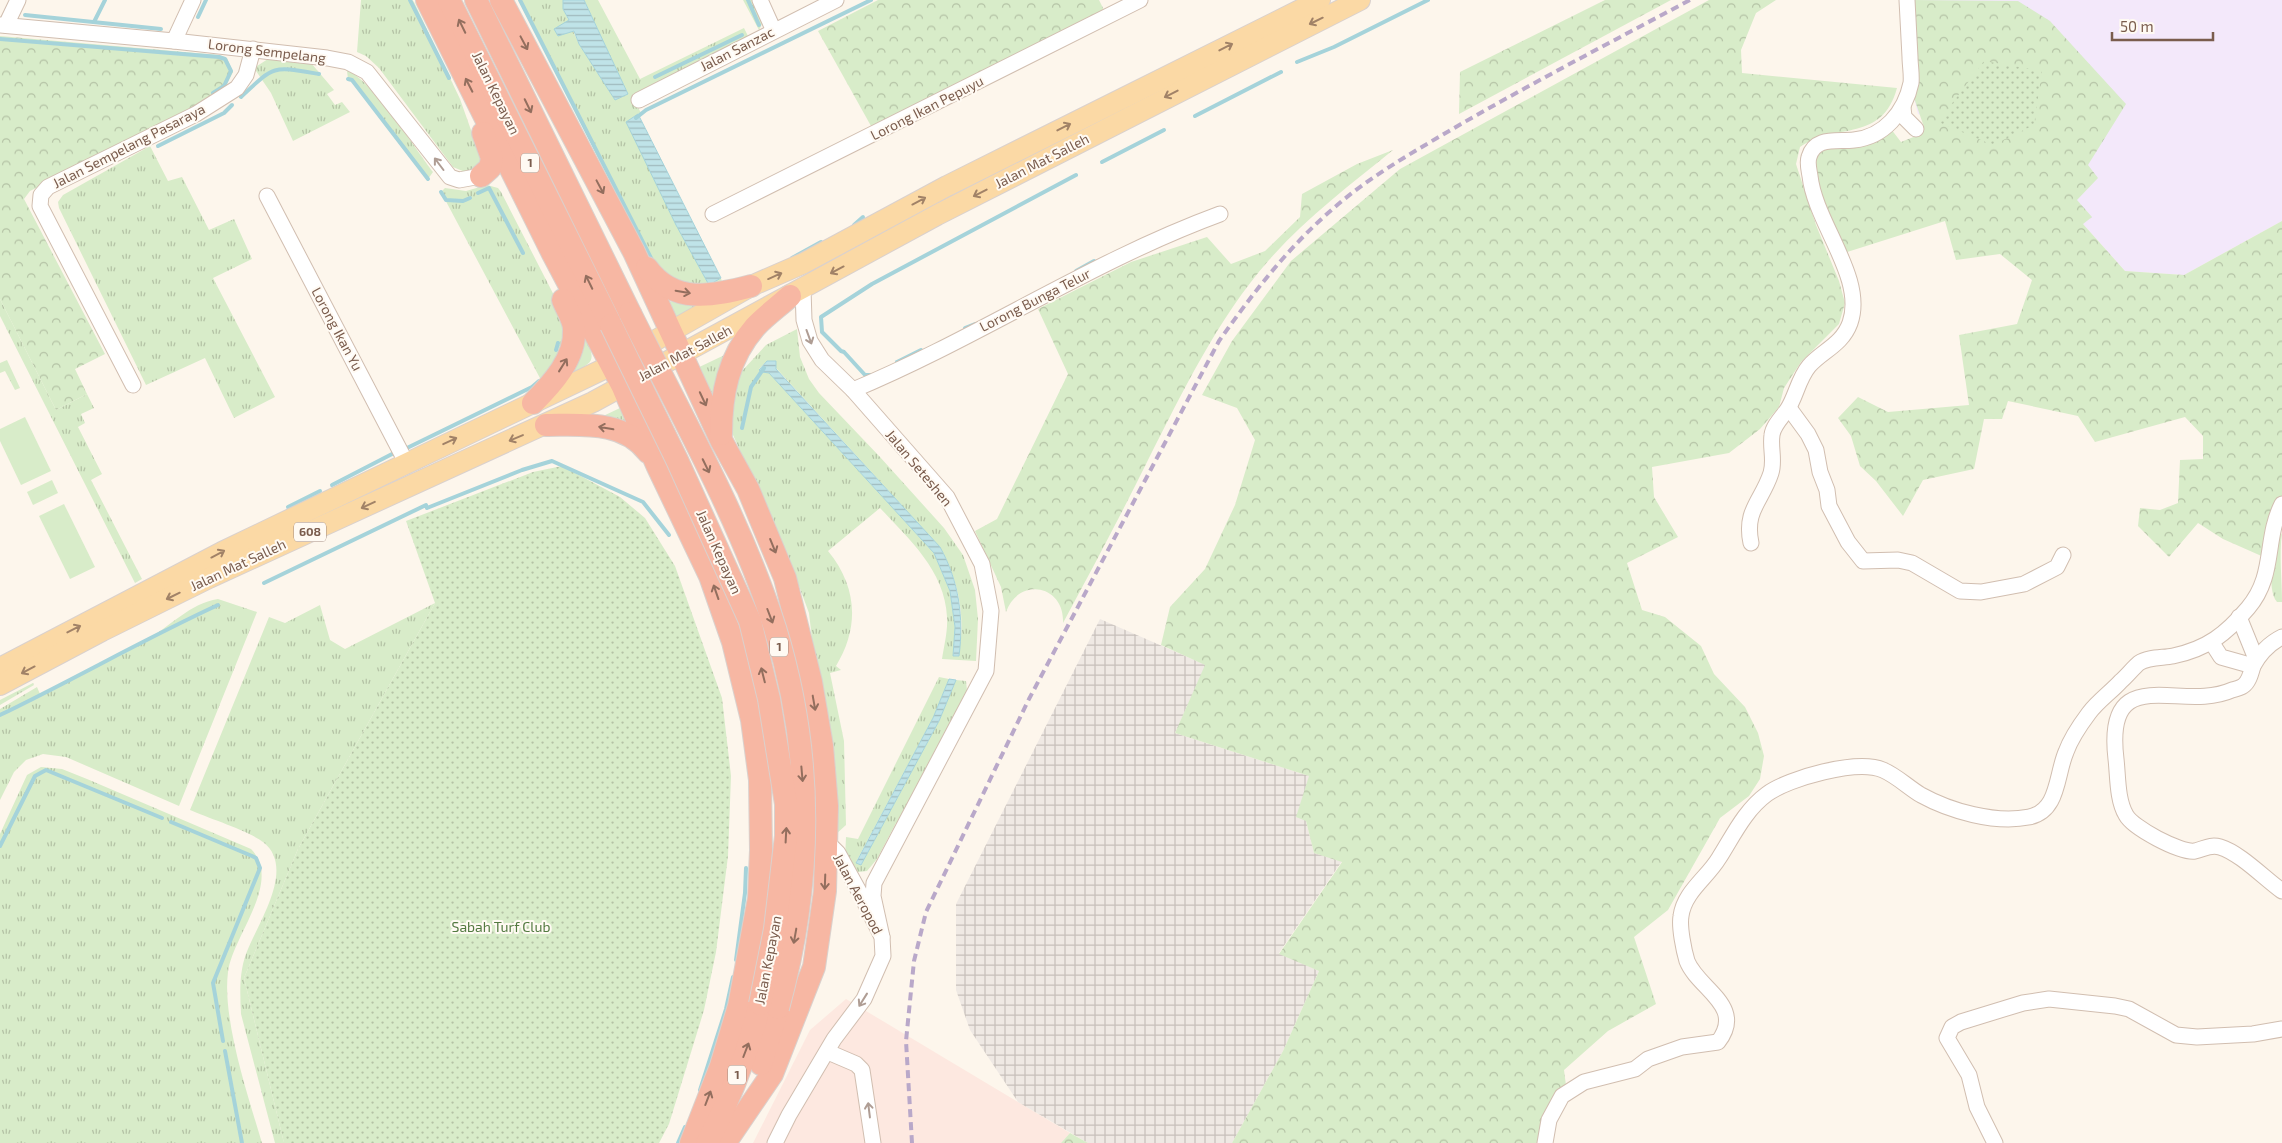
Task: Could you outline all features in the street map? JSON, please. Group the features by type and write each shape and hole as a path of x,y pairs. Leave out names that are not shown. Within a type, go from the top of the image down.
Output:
{"highway":[{"path":"427,0 553,254 623,387 657,465 710,576 733,642 752,720 760,780 761,850 759,898 739,1006 724,1057 691,1143"},
{"name":"Jalan Kepayan","path":"450,0 677,460 750,621 770,699 786,804 783,869 770,966 769,1006 759,1069 725,1143"},
{"name":"Jalan Kepayan","path":"476,0 738,532 775,628 798,736 805,837 804,873 796,932 769,1006 753,1031 707,1143"},
{"path":"501,0 634,252 721,440 748,489 771,542 796,613 822,746 827,806 825,891 814,967 772,1074 725,1143"},
{"path":"481,176 490,168 492,158 482,129 483,112"},
{"path":"481,176 504,181 519,203 529,204"},
{"path":"634,252 664,287 683,294 718,295 751,286"},
{"path":"532,403 564,365 573,348 575,328 550,273 553,254"},
{"path":"721,440 724,389 728,372 741,346 756,326 796,292"},
{"path":"546,426 589,425 613,429 630,435 644,447 657,465"}],"main road":[{"name":"Jalan Mat Salleh","path":"0,668 222,552 406,462 612,365 671,331 695,320 751,286 804,263 947,186 1320,0"},
{"name":"Jalan Mat Salleh","path":"0,685 102,631 209,578 417,482 546,426 683,355 937,215 1360,0"}],"street":[{"path":"3,25 18,0"},
{"path":"174,41 193,0"},
{"path":"760,0 774,31"},
{"name":"Jalan Sanzac","path":"639,100 836,0"},
{"name":"Lorong Ikan Pepuyu","path":"713,214 1140,0"},
{"path":"1751,543 1747,527 1772,471 1772,434 1789,408 1794,391 1809,366 1829,352 1839,340 1850,324 1852,313 1851,284 1827,231 1817,202 1811,183 1808,159 1813,148 1824,142 1855,140 1875,134 1888,126 1903,106 1911,82 1907,0"},
{"name":"Lorong Sempelang","path":"3,25 253,49 348,62 366,72 450,177 459,180 481,176"},
{"name":"Jalan Sempelang Pasaraya","path":"133,386 40,206 40,195 48,187 196,114 236,88 246,75 253,49"},
{"path":"1903,106 1904,117 1916,129"},
{"name":"Lorong Ikan Yu","path":"267,196 406,462"},
{"name":"Lorong Bunga Telur","path":"852,390 892,373 1118,257 1179,229 1220,214"},
{"name":"Jalan Seteshen","path":"796,292 810,341 822,360 852,390 947,497 982,564 991,611 986,671 874,883 882,937"},
{"path":"1789,408 1808,434 1816,450 1820,472 1827,490 1829,506 1848,542 1863,561 1898,560 1912,563 1960,591 1981,592 2024,584 2057,567 2063,555"},
{"path":"1545,1143 1550,1120 1562,1096 1584,1082 1635,1069 1648,1060 1682,1047 1718,1042 1725,1033 1726,1015 1718,998 1698,978 1688,962 1681,933 1681,917 1685,900 1711,871 1738,826 1767,794 1790,783 1856,766 1882,769 1924,796 1958,810 2005,818 2030,817 2043,812 2053,797 2065,754 2090,711 2140,662 2188,653 2212,643 2249,607 2265,580 2274,528 2282,504"},
{"path":"2239,617 2256,661"},
{"path":"2282,637 2271,643 2256,661 2249,679 2242,687 2225,694 2206,696 2142,696 2131,701 2121,709 2114,730 2121,802 2129,820 2141,830 2179,847 2194,851 2206,846 2220,847 2238,856 2282,891"},
{"path":"2212,643 2221,657 2256,661"},
{"name":"Jalan Aeropod","path":"775,1143 812,1076 872,984 883,956 882,937 838,852 827,842"},
{"name":"Jalan Seteshen","path":"851,878 865,876 888,854"},
{"path":"1995,1143 1977,1107 1969,1075 1947,1038 1952,1027 1961,1022 2022,1003 2049,999 2129,1009 2176,1035 2197,1037 2253,1034 2282,1029"},
{"path":"828,1052 856,1064 862,1070 873,1143"},
{"path":"768,1143 786,1105 812,1076"}],"shaded area":[{"path":"1913,0 2282,0 2282,221 2184,275 2125,271 2083,224 1993,145 1918,114 1914,98"},
{"path":"1100,619 1206,665 1175,733 1309,776 1306,821 1314,853 1342,861 1279,953 1319,971 1283,1051 1232,1143 1088,1143 1018,1102 970,1030 956,990 956,904"},
{"path":"846,999 1070,1133 1061,1143 753,1143 810,1030"}],"green space":[{"path":"361,0 412,0 414,2 460,99 482,161 477,169 465,172 453,167 379,68 366,56 357,52"},
{"path":"519,0 563,0 563,9 569,21 555,30 558,36 573,31 579,44 615,100 627,94 584,0 598,0 640,79 744,28 750,40 633,98 641,113 638,114 709,285 721,278 724,291 696,290 653,266"},
{"path":"743,0 756,0 764,20 759,30"},
{"path":"878,0 1099,0 1105,12 871,126 818,31"},
{"path":"1605,0 1671,0 1459,114 1460,72"},
{"path":"1709,0 1776,0 1756,13 1741,50 1742,73 1897,88 1890,105 1881,117 1857,129 1829,135 1800,147 1796,164 1816,225 1839,281 1845,303 1839,324 1801,362 1784,388 1779,407 1760,429 1729,453 1652,467 1654,497 1678,537 1627,563 1642,610 1665,617 1701,646 1714,674 1745,707 1758,733 1764,756 1760,779 1749,796 1720,818 1668,910 1634,937 1656,1004 1608,1031 1564,1070 1568,1101 1542,1143 1232,1143 1283,1051 1319,971 1279,954 1342,862 1314,853 1306,821 1296,817 1309,776 1175,733 1205,665 1161,645 1170,607 1205,569 1235,505 1255,440 1237,408 1202,395 1232,341 1291,261 1400,169"},
{"path":"1913,0 2018,1 2050,21 2126,104 2088,165 2098,178 2077,200 2092,217 2083,224 2125,271 2184,275 2282,221 2282,497 2266,558 2223,539 2198,523 2169,557 2138,526 2140,508 2160,510 2178,503 2180,460 2203,459 2203,436 2185,417 2095,442 2078,416 2008,401 2002,419 1984,419 1974,469 1923,480 1903,516 1876,481 1860,466 1851,436 1838,418 1858,397 1888,412 1969,405 1959,335 2017,324 2032,280 2000,254 1956,260 1945,221 1844,253 1822,202 1815,174 1814,161 1816,150 1891,129 1901,142 1916,136 1924,127 1914,98"},
{"path":"0,36 219,55 227,58 233,72 226,86 194,109 30,191 24,199 105,354 75,369 87,394 56,410 0,299"},
{"path":"271,57 311,63 334,90 327,94 335,105 342,102 350,112 293,141 271,93 254,68"},
{"path":"1984,61 2042,71 2034,125 1993,145 1938,122"},
{"path":"347,71 356,75 367,85 392,115 433,172 428,179 352,81 348,79"},
{"path":"150,146 168,181 182,177 209,230 234,219 252,259 213,278 275,397 234,418 205,358 146,385 59,208 58,202 63,195"},
{"path":"1393,150 1298,230 1269,260 1234,306 1202,356 1063,623 1062,610 1057,600 1049,593 1040,590 1030,590 1021,593 1012,601 1006,612 1001,587 975,531 997,519 1068,374 1038,309 1131,262 1207,237 1231,264 1265,251 1300,217 1302,194 1357,164"},
{"path":"487,185 498,188 501,192 561,309 566,328 557,360 541,380 441,192 445,188 466,191"},
{"path":"0,299 56,410 87,394 94,408 81,414 85,423 78,427 102,474 91,480 142,579 135,583 0,316"},
{"path":"668,301 701,307 671,322"},
{"path":"797,329 800,357 809,379 819,393 944,528 963,555 975,590 978,619 976,661 942,659 947,617 945,600 940,585 924,557 880,508 828,551 838,564 845,578 850,592 852,607 852,622 849,636 836,666 841,670 830,673 844,741 846,825 835,835 809,613 792,567 729,426 735,383 742,371 766,345","holes":["767,361 776,361 776,368 940,547 950,568 960,602 961,640 953,655 955,627 950,591 934,553 769,373 759,369"]},
{"path":"584,334 592,354 591,359 586,366 571,373"},
{"path":"733,351 713,397 693,370"},
{"path":"7,360 20,388 15,390 5,371 0,373 0,363"},
{"path":"620,408 635,439 578,428"},
{"path":"25,417 51,471 21,485 0,441 0,429"},
{"name":"Sabah Turf Club","path":"562,466 620,497 645,518 675,566 722,698 731,776 728,856 716,952 704,1010 669,1124 659,1143 284,1143 244,978 298,849 435,603 406,521 533,472"},
{"path":"52,480 58,493 33,505 27,492"},
{"path":"64,504 95,567 70,579 39,516"},
{"path":"2282,533 2282,602 2277,602 2271,578 2276,548"},
{"path":"218,599 257,612 179,806 66,757 43,754 26,760 14,772 0,800 0,709 37,687 40,694 80,674 155,635 198,605"},
{"path":"435,603 298,849 244,978 284,1143 275,1143 241,1014 240,991 246,954 271,896 276,866 272,853 257,838 190,810 269,617 285,623 320,605 330,640 345,649"},
{"path":"939,677 949,679 933,718 856,862 861,865 939,721 956,680 966,681 967,691 964,699 899,824 896,823 877,859 867,871 850,873 845,859 846,837 858,839"},
{"path":"33,683 34,685 0,705 0,700"},
{"path":"41,767 62,769 251,849 259,862 262,877 259,893 232,957 228,972 227,991 232,1034 262,1143 0,1143 0,834 27,775"},
{"path":"1070,1133 1088,1143 1061,1143"}],"water":[{"path":"563,0 584,0 628,94 615,100 579,44 574,31 558,36 554,29 569,20 563,9"},
{"path":"638,114 721,278 709,285 676,225 626,122"},
{"path":"767,361 776,361 776,369 940,547 952,573 959,600 961,628 959,656 953,656 955,627 950,591 934,553 769,373 759,370"},
{"path":"949,679 956,680 939,721 861,865 856,863 933,718"}],"waterway":[{"path":"94,22 105,0"},
{"path":"198,17 206,0"},
{"path":"410,0 449,78"},
{"path":"520,0 653,262"},
{"path":"748,0 759,25"},
{"path":"636,118 646,110 871,0"},
{"path":"1297,62 1334,47 1428,0"},
{"path":"25,15 161,29"},
{"path":"655,77 742,35"},
{"path":"0,39 219,57 225,59 231,71 224,86 213,93"},
{"path":"241,97 261,79 275,70 283,69 319,74"},
{"path":"1195,116 1281,72"},
{"path":"348,79 352,80 428,179"},
{"path":"158,146 224,113 232,105"},
{"path":"1102,162 1164,130"},
{"path":"872,375 865,375 822,332 821,317 872,284 1076,175"},
{"path":"478,193 489,188 523,253"},
{"path":"441,192 446,200 463,201 470,198"},
{"path":"854,225 863,217"},
{"path":"792,258 821,242"},
{"path":"1076,271 1094,261"},
{"path":"965,328 975,324"},
{"path":"556,350 558,343"},
{"path":"897,362 921,350"},
{"path":"742,428 751,387 764,368"},
{"path":"407,448 532,387 539,381"},
{"path":"332,485 394,453"},
{"path":"264,583 426,505 427,508 522,470 552,461 643,502 669,535"},
{"path":"288,507 320,491"},
{"path":"0,715 218,605"},
{"path":"0,846 35,776 46,770 162,818"},
{"path":"171,822 256,858 260,868 213,983 223,1041"},
{"path":"736,960 745,893 746,868"},
{"path":"700,1090 726,1009 733,977"},
{"path":"225,1051 242,1143"},
{"path":"678,1143 685,1127"}],"railway":[{"path":"912,1143 906,1041 914,961 926,912 1029,699 1219,341 1245,305 1302,238 1335,207 1380,173 1489,108 1690,0"}]}
